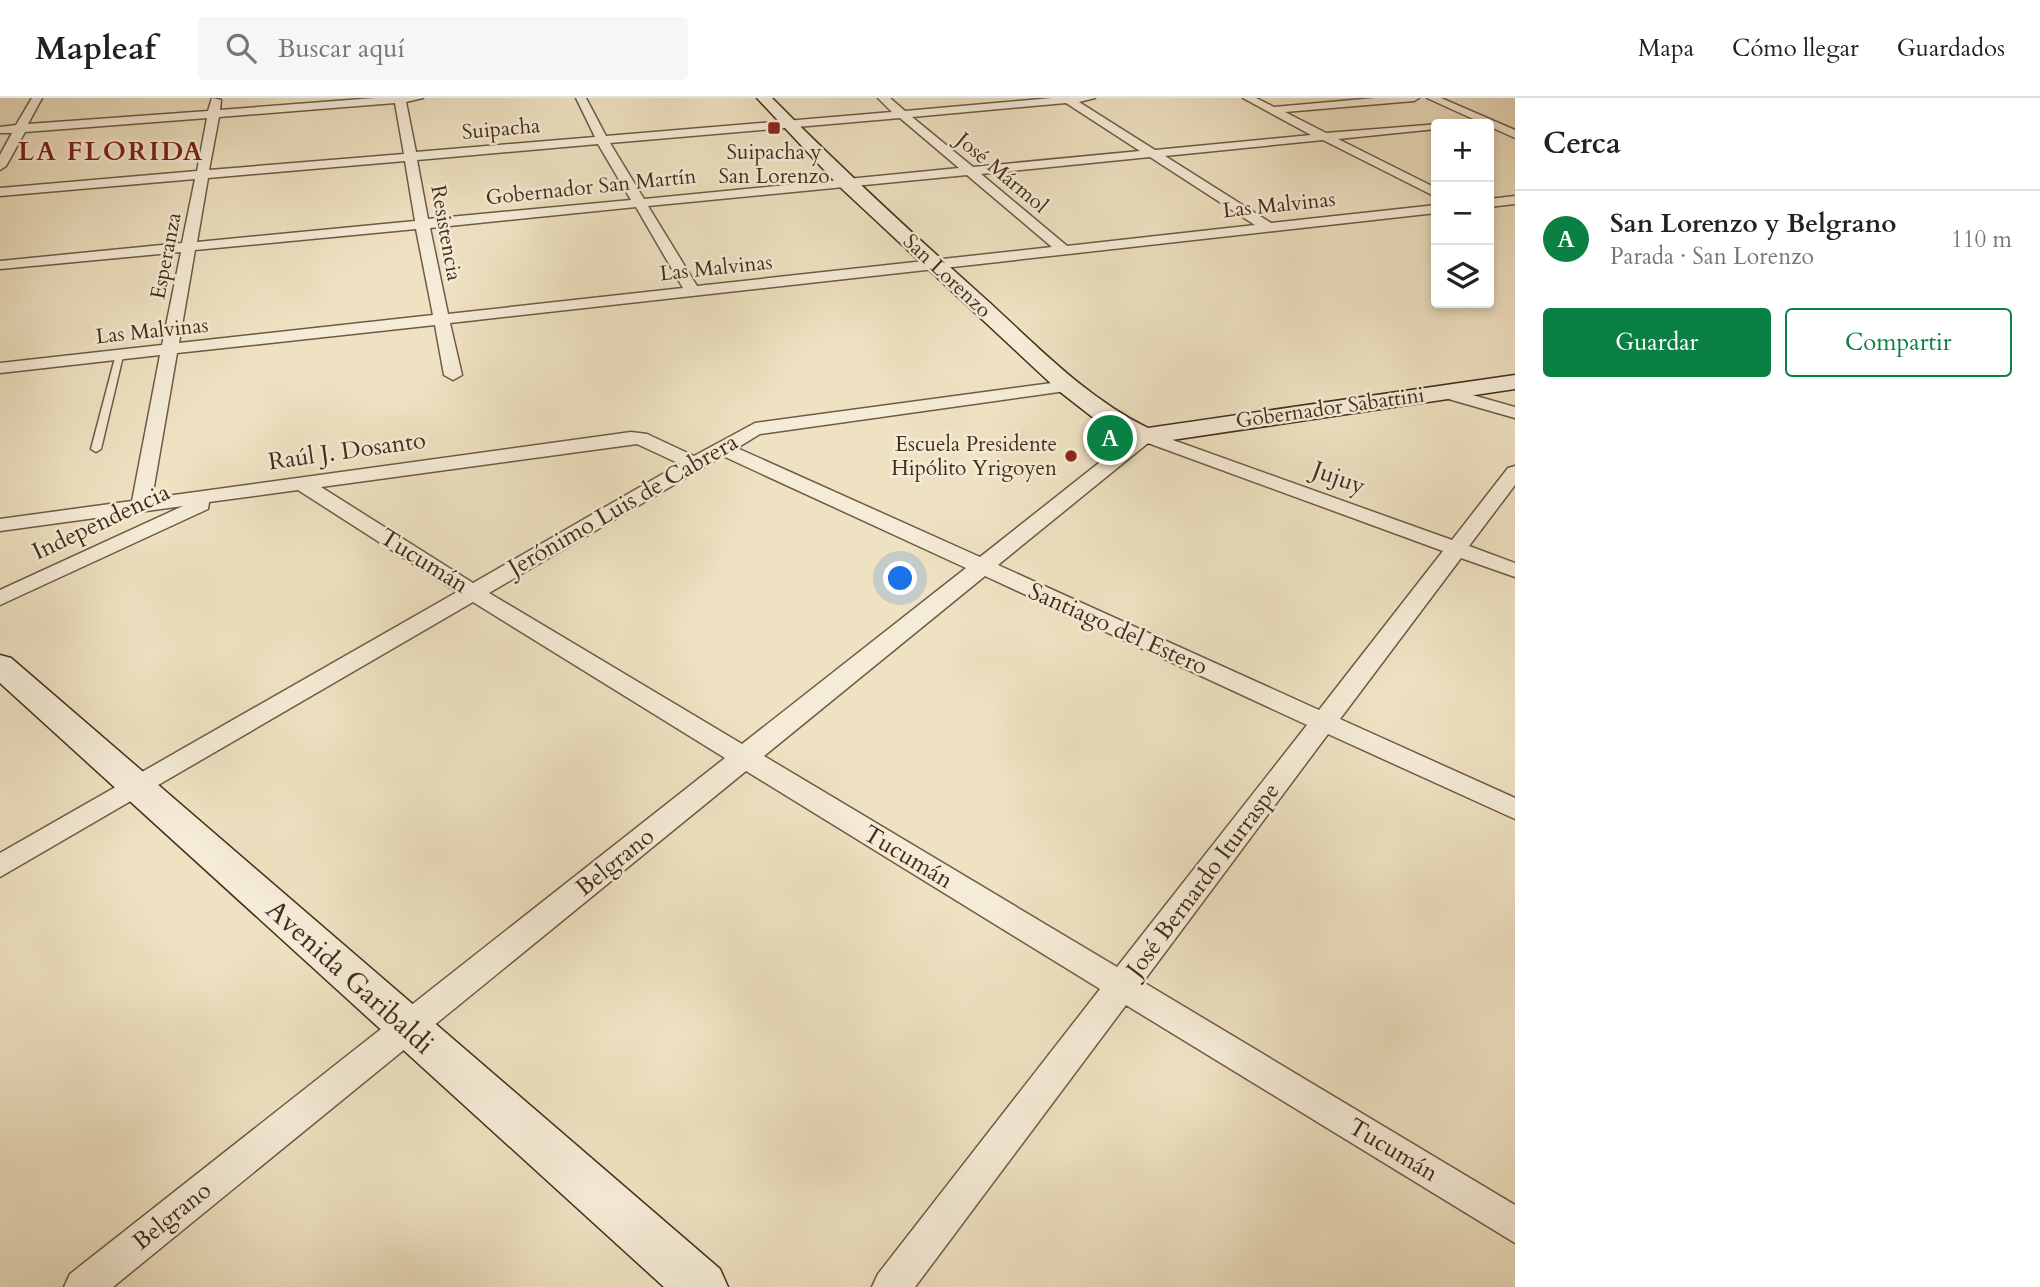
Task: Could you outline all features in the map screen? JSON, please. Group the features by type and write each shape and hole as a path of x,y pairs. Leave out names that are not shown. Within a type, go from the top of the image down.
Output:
{"main road":[{"name":"San Lorenzo","path":"764,98 846,183 1067,386 1109,418 1145,436"},
{"name":"Gobernador Sabattini","path":"1145,436 1515,382"},
{"name":"Avenida Garibaldi","path":"0,665 702,1287"}],"street":[{"path":"0,166 37,98"},
{"path":"0,130 215,106 418,98"},
{"path":"581,98 602,140 643,203 693,292"},
{"name":"José Mármol","path":"883,98 1065,250"},
{"name":"Suipacha","path":"0,192 1090,98"},
{"path":"1248,98 1431,190"},
{"path":"1272,110 1414,98"},
{"path":"1432,98 1481,119"},
{"name":"Resistencia","path":"400,99 453,375"},
{"path":"1066,99 1268,227"},
{"name":"Esperanza","path":"141,505 215,106"},
{"path":"1494,120 1515,118"},
{"path":"1494,125 1515,134"},
{"name":"Gobernador San Martín","path":"0,265 1431,126"},
{"path":"1494,202 1515,200"},
{"name":"Las Malvinas","path":"0,368 1431,210"},
{"path":"970,297 972,277 1008,256"},
{"name":"Jerónimo Luis de Cabrera","path":"0,866 755,429 769,424 1067,386"},
{"path":"1444,392 1515,414"},
{"name":"Jujuy","path":"1145,436 1515,570"},
{"name":"Belgrano","path":"83,1287 1145,436"},
{"name":"Raúl J. Dosanto","path":"0,526 631,438 640,438 695,464"},
{"name":"Santiago del Estero","path":"722,448 1515,808"},
{"name":"José Bernardo Iturraspe","path":"891,1287 1515,472"},
{"name":"Tucumán","path":"303,484 472,592 1515,1225"},
{"name":"Independencia","path":"0,598 224,494"}],"lane":[{"path":"96,449 119,356"}],"place":[{"name":"Suipacha y San Lorenzo","path":"774,128"},
{"name":"San Lorenzo y Belgrano","path":"1110,438"},
{"name":"Escuela Presidente Hipólito Yrigoyen","path":"1071,456"}],"district":[{"name":"LA FLORIDA","path":"111,151"}]}
